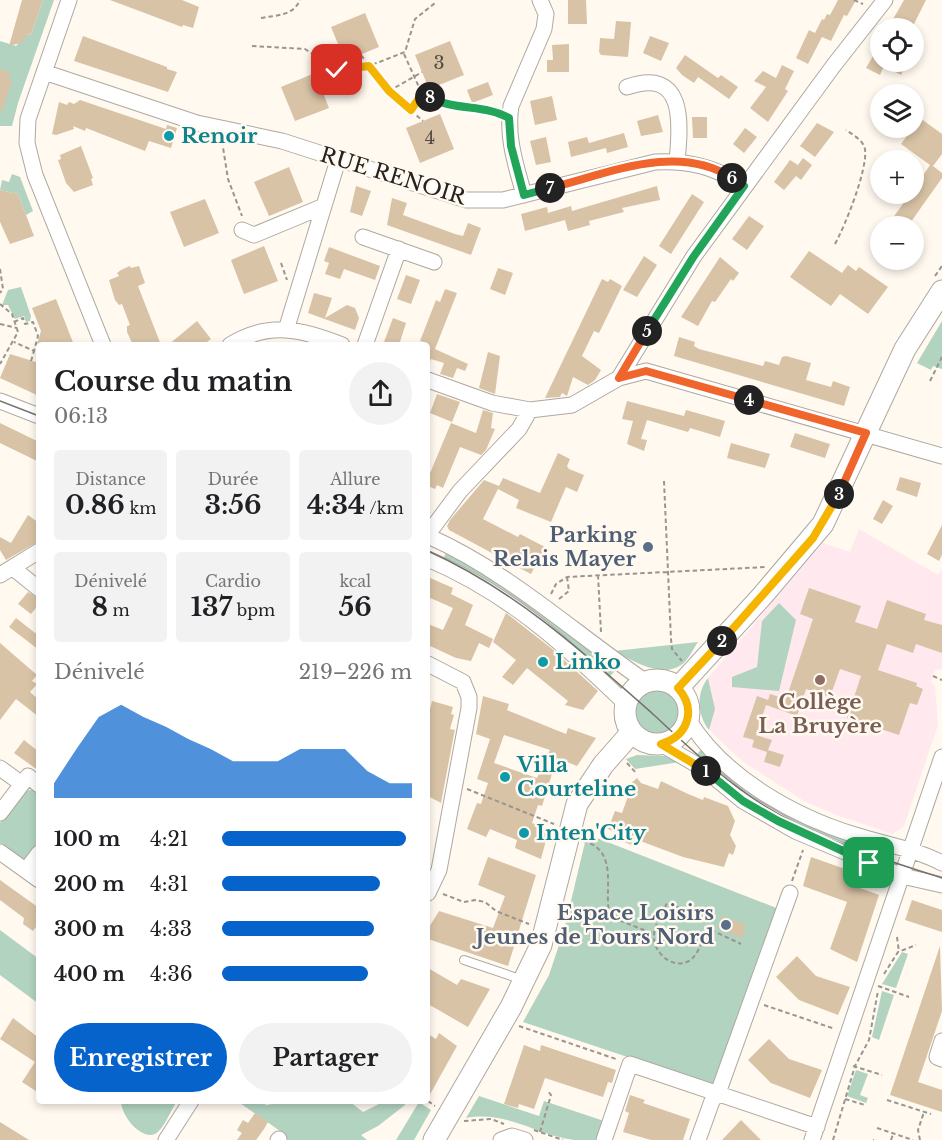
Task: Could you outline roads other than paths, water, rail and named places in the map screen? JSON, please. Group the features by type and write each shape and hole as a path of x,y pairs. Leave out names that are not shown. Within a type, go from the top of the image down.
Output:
{"main road":[{"path":"678,688 813,538 837,499 905,349 936,288"},
{"path":"663,680 678,688 687,702 688,720 677,736 661,744 640,740 632,732 625,719 626,704 633,690 646,682 663,680"},
{"path":"434,1140 525,981 541,945 577,804 603,765 632,732"}],"street":[{"path":"69,0 28,119 30,157 102,342"},
{"path":"524,195 511,146 509,118 511,106 544,29 546,14 540,0"},
{"path":"619,378 694,256 885,0"},
{"name":"RUE RENOIR","path":"44,72 222,129 282,141 466,200 503,200 655,162 677,161 714,169 744,186"},
{"path":"627,87 646,81 667,89 674,100 681,128 677,161"},
{"path":"286,330 338,160"},
{"path":"242,230 254,235 324,206"},
{"path":"363,237 434,262"},
{"path":"366,342 399,249"},
{"path":"235,342 249,333 267,329 286,330 330,342"},
{"path":"430,381 492,403 530,410 572,405 619,378 646,371 942,456"},
{"path":"0,401 36,415"},
{"path":"430,532 460,491 519,429 530,410"},
{"path":"430,536 509,580 540,601 606,655 646,682"},
{"path":"36,553 6,572 36,588"},
{"path":"430,560 464,576 535,621 598,675 626,704"},
{"path":"430,665 459,678 469,697 467,728 439,870 430,887"},
{"path":"688,720 718,756 737,773 775,799 842,831 911,851 942,863"},
{"path":"661,744 674,750 743,801 778,821 902,876 942,885"},
{"path":"604,1140 630,1064 718,1093 814,1133 873,984 902,876 942,757"},
{"path":"0,768 22,784"},
{"path":"0,813 28,776 36,783"},
{"path":"0,852 36,878"},
{"path":"26,870 36,857"},
{"path":"698,1140 712,1101 718,1093 790,893"},
{"path":"942,1041 937,1057 942,1059"},
{"path":"166,1140 189,1104"},
{"path":"503,1138 512,1136 525,1140"}],"lane":[{"path":"0,408 36,421"},
{"path":"464,960 525,981"}],"tram line":[{"path":"0,401 36,415"},
{"path":"430,552 490,584 547,624 601,668 713,768 751,797 796,824 843,845 942,878"}],"place":[{"name":"Renoir","path":"169,136"},
{"name":"Parking Relais Mayer","path":"648,547"},
{"name":"Linko","path":"543,662"},
{"name":"Collège La Bruyère","path":"820,680"},
{"name":"Villa Courteline","path":"505,777"},
{"name":"Inten'City","path":"524,833"},
{"name":"Espace Loisirs Jeunes de Tours Nord","path":"726,925"}]}
